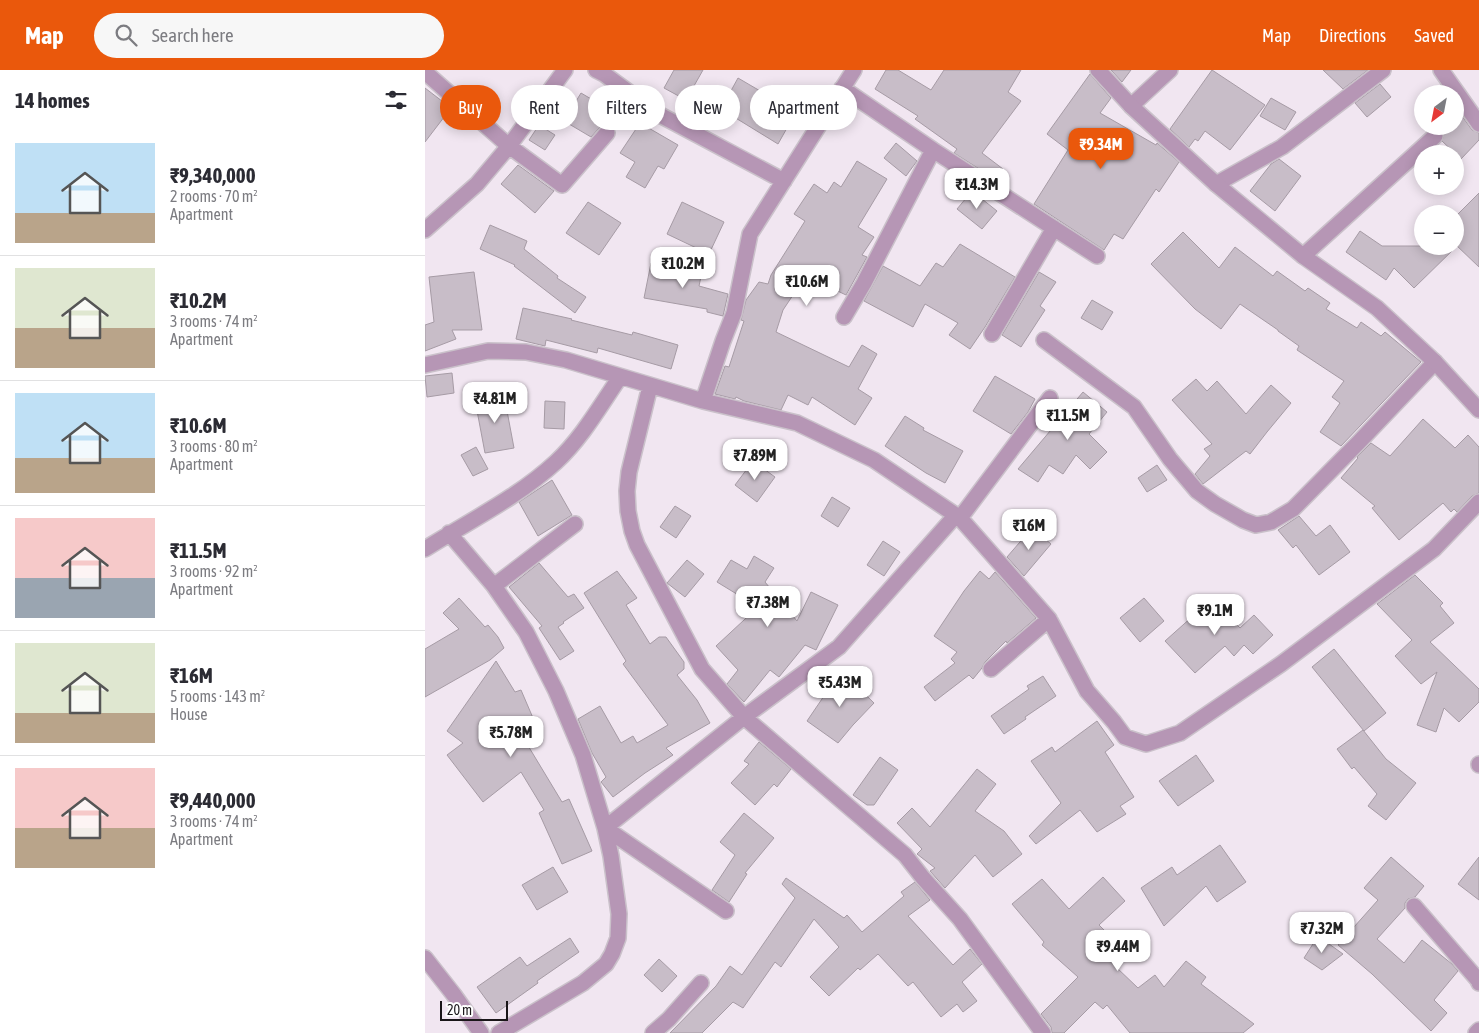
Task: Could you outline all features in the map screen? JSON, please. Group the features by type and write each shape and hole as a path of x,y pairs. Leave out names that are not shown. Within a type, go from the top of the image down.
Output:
{"street":[{"path":"425,230 477,184 509,146 565,70"},
{"path":"596,70 660,115 784,180"},
{"path":"844,85 854,70"},
{"path":"1098,70 1131,106 1216,184 1303,256 1377,308 1435,362 1479,410"},
{"path":"1131,106 1170,70"},
{"path":"1216,184 1282,147 1383,70"},
{"path":"1441,70 1479,124"},
{"path":"425,72 509,146 562,185 607,133"},
{"path":"857,98 933,150 1097,256"},
{"path":"703,401 734,313 750,234 816,130"},
{"path":"1303,256 1435,136"},
{"path":"844,317 933,150"},
{"path":"992,334 1054,228"},
{"path":"1044,340 1133,407 1170,459 1197,491 1215,504 1256,525 1271,522 1293,509 1435,362"},
{"path":"425,365 489,351 526,352 566,360 703,401 797,423 874,460 958,516 1049,619 1087,691 1125,737 1146,744 1180,733 1281,664 1434,549 1479,502"},
{"path":"425,549 517,494 556,462 580,436 620,377"},
{"path":"650,386 629,472 628,511 632,531 649,571 702,669 744,717 905,855 923,878 960,918 1043,1033"},
{"path":"605,828 744,717 839,647 958,516 1050,398"},
{"path":"494,586 575,524"},
{"path":"449,534 494,586 526,632 555,691 583,754 605,828 619,914 618,938 606,964 583,983 499,1033"},
{"path":"991,669 1049,619"},
{"path":"605,828 726,911"},
{"path":"1414,906 1479,983"},
{"path":"425,958 481,1033"},
{"path":"653,1033 669,1019 701,982"},
{"path":"1476,1033 1479,1030"}],"building":[{"path":"674,70 703,70 694,85 675,85 675,94 665,89"},
{"path":"886,70 898,70 931,90 944,70 1021,70 1008,92 1021,101 982,153 1003,169 995,179 954,153 957,149 915,119 918,116 875,89"},
{"path":"1111,70 1131,70 1122,82"},
{"path":"1212,70 1265,105 1230,150 1205,131 1198,141 1195,139 1189,147 1170,129"},
{"path":"1323,70 1368,70 1343,89"},
{"path":"1090,74 1111,98 1100,113 1156,145 1157,143 1179,162 1159,192 1156,189 1123,239 1114,234 1104,250 1034,204 1068,150 1047,134"},
{"path":"738,78 750,85 750,127 740,121 740,85 734,85"},
{"path":"1380,84 1391,97 1367,117 1355,103"},
{"path":"425,88 440,100 440,122 425,142"},
{"path":"581,93 588,97 588,130 597,130 591,137 578,129 578,98"},
{"path":"1271,98 1296,112 1285,130 1260,116"},
{"path":"1464,119 1472,130 1479,133 1479,140 1464,156 1464,145 1446,145 1442,141 1444,135 1464,135"},
{"path":"536,130 547,130 555,135 545,150 529,140"},
{"path":"635,130 652,130 678,145 664,169 658,166 645,188 626,177 635,162 620,153"},
{"path":"755,130 786,130 778,144"},
{"path":"896,143 917,161 906,176 884,158"},
{"path":"1279,159 1301,176 1275,211 1250,191 1271,164"},
{"path":"857,161 887,179 858,227 874,237 862,255 867,257 846,295 823,284 821,287 805,277 783,310 776,332 849,367 862,345 877,354 858,389 872,398 855,425 812,397 808,405 788,395 781,410 744,401 736,397 735,399 715,394 725,366 729,367 744,321 741,320 746,300 759,282 768,284 771,275 805,221 794,214 814,184 827,193 834,182 841,187"},
{"path":"518,165 554,191 535,213 501,184"},
{"path":"972,191 997,211 982,229 957,209"},
{"path":"1479,193 1479,267 1464,253 1464,208"},
{"path":"588,202 621,223 599,255 566,233"},
{"path":"682,202 724,222 709,254 667,234"},
{"path":"490,225 527,241 524,249 558,276 557,278 586,297 575,313 515,265 480,249"},
{"path":"1360,231 1382,246 1414,246 1414,255 1448,255 1414,288 1394,268 1386,280 1346,252"},
{"path":"1183,232 1219,268 1235,247 1273,276 1277,271 1305,291 1308,288 1330,303 1326,309 1357,328 1361,322 1381,336 1385,332 1421,362 1341,446 1320,432 1340,403 1332,397 1344,381 1297,350 1299,346 1240,304 1221,329 1195,309 1151,264"},
{"path":"960,244 1015,277 970,349 949,335 958,323 925,304 913,327 864,301 883,266 920,286 936,263 943,267"},
{"path":"651,263 702,272 699,286 728,294 723,316 707,312 707,309 644,298"},
{"path":"474,272 482,330 452,330 456,339 425,351 425,325 434,322 429,277"},
{"path":"1039,272 1056,282 1040,306 1045,310 1021,347 1002,335"},
{"path":"1092,300 1113,312 1102,330 1081,318"},
{"path":"523,308 632,335 633,332 678,345 671,369 598,348 597,353 546,340 545,346 516,339"},
{"path":"452,373 454,393 427,397 425,376"},
{"path":"995,376 1035,399 1028,412 1011,434 973,411"},
{"path":"1196,379 1207,391 1217,381 1246,414 1271,385 1291,403 1250,454 1246,451 1203,484 1195,474 1210,456 1204,449 1212,444 1172,400"},
{"path":"1083,392 1107,412 1089,434 1107,452 1090,469 1076,455 1063,474 1049,465 1038,482 1018,469"},
{"path":"504,395 514,448 485,453 475,400"},
{"path":"545,401 565,402 564,429 544,428"},
{"path":"905,416 924,428 923,430 963,451 945,483 885,446"},
{"path":"1423,419 1455,448 1468,435 1479,447 1479,493 1472,496 1457,512 1454,509 1451,512 1443,503 1399,540 1372,508 1375,506 1341,478 1357,457 1371,443 1390,456"},
{"path":"476,447 488,469 473,476 461,455"},
{"path":"753,461 775,477 757,502 735,485"},
{"path":"1157,465 1167,480 1147,492 1138,478"},
{"path":"552,480 572,515 538,536 519,502"},
{"path":"832,497 850,508 838,527 821,516"},
{"path":"675,506 691,516 676,538 660,527"},
{"path":"1299,516 1316,536 1330,525 1350,552 1319,575 1296,545 1293,548 1278,530"},
{"path":"1032,528 1051,544 1024,576 1007,557"},
{"path":"883,541 900,552 884,576 867,565"},
{"path":"754,556 774,568 765,582 797,621 811,592 838,605 816,650 805,645 779,677 770,670 744,702 727,684 738,670 716,646 758,607 717,582 731,560 747,569"},
{"path":"687,560 704,574 685,597 667,583"},
{"path":"539,563 568,597 574,594 584,608 558,627 574,651 560,660 539,628 542,626 509,587"},
{"path":"617,571 637,598 626,605 650,644 659,637 666,637 684,662 684,669 677,675 697,700 710,723 666,748 673,755 613,797 601,782 606,777 592,753 578,719 600,706 621,743 633,736 637,743 668,725 623,664 626,661 584,593"},
{"path":"980,571 989,579 995,572 1036,618 1007,643 1006,641 985,662 973,679 969,675 935,701 924,687 955,663 951,659 957,652 934,636 964,591"},
{"path":"1415,575 1443,603 1440,606 1454,623 1430,642 1479,689 1479,702 1459,722 1444,708 1436,732 1417,725 1437,672 1421,684 1395,656 1412,640 1377,604"},
{"path":"459,598 485,627 488,625 504,648 490,660 425,697 425,649 459,629 443,613"},
{"path":"1144,598 1164,621 1140,642 1120,618"},
{"path":"1212,599 1240,628 1254,615 1273,635 1253,654 1244,645 1234,656 1225,646 1195,673 1165,641"},
{"path":"1334,649 1386,713 1364,731 1312,667"},
{"path":"496,661 515,692 521,690 539,732 524,739 562,802 569,799 592,851 562,864 539,813 544,810 521,772 483,802 447,755 463,743 447,731"},
{"path":"841,671 874,703 838,743 807,721"},
{"path":"1043,676 1056,696 1004,734 991,716 1029,689 1027,686"},
{"path":"1097,721 1114,745 1105,752 1134,797 1120,806 1126,814 1097,832 1080,810 1036,844 1029,836 1061,803 1031,761 1052,747 1055,752"},
{"path":"1363,730 1386,759 1416,783 1386,820 1368,806 1377,794 1354,767 1352,769 1337,749"},
{"path":"759,742 791,769 777,787 774,784 755,805 731,783 749,764 744,761"},
{"path":"1196,755 1214,781 1178,806 1159,781"},
{"path":"880,757 898,770 874,805 867,805 853,795"},
{"path":"977,769 996,784 975,811 1004,831 1022,854 993,877 975,855 945,888 930,871 935,868 917,854 922,849 897,823 912,808 930,827"},
{"path":"744,813 774,838 745,873 747,874 729,902 712,890 735,855 720,842"},
{"path":"1220,845 1246,882 1217,902 1206,886 1164,926 1141,888 1172,867 1177,875"},
{"path":"1391,857 1424,886 1415,897 1408,899 1405,903 1405,908 1377,939 1404,963 1422,940 1458,971 1434,1000 1447,1013 1431,1031 1372,974 1338,945 1378,900 1364,888"},
{"path":"1479,857 1479,900 1458,884"},
{"path":"553,867 568,892 537,910 522,885"},
{"path":"1103,877 1125,901 1099,925 1105,931 1093,945 1138,988 1155,975 1164,987 1186,961 1206,977 1201,984 1254,1024 1243,1033 1130,1033 1107,1005 1103,1009 1095,1002 1064,1033 1052,1033 1051,1027 1041,1014 1078,977 1042,945 1044,942 1012,904 1042,879 1069,909"},
{"path":"786,878 844,918 847,915 862,932 904,896 901,892 915,882 930,900 908,916 953,965 970,949 982,964 962,982 977,1001 963,1012 957,1004 941,1017 913,982 908,986 878,954 860,970 858,968 829,996 810,977 839,947 814,919 781,967 775,962 743,1008 733,1002 702,1033 670,1033 716,986 730,966 742,975 795,898 782,884"},
{"path":"1318,936 1343,954 1322,970 1304,958"},
{"path":"570,938 579,952 537,981 538,983 496,1013 477,987 520,957 527,966"},
{"path":"659,959 677,976 662,992 644,975"}]}
